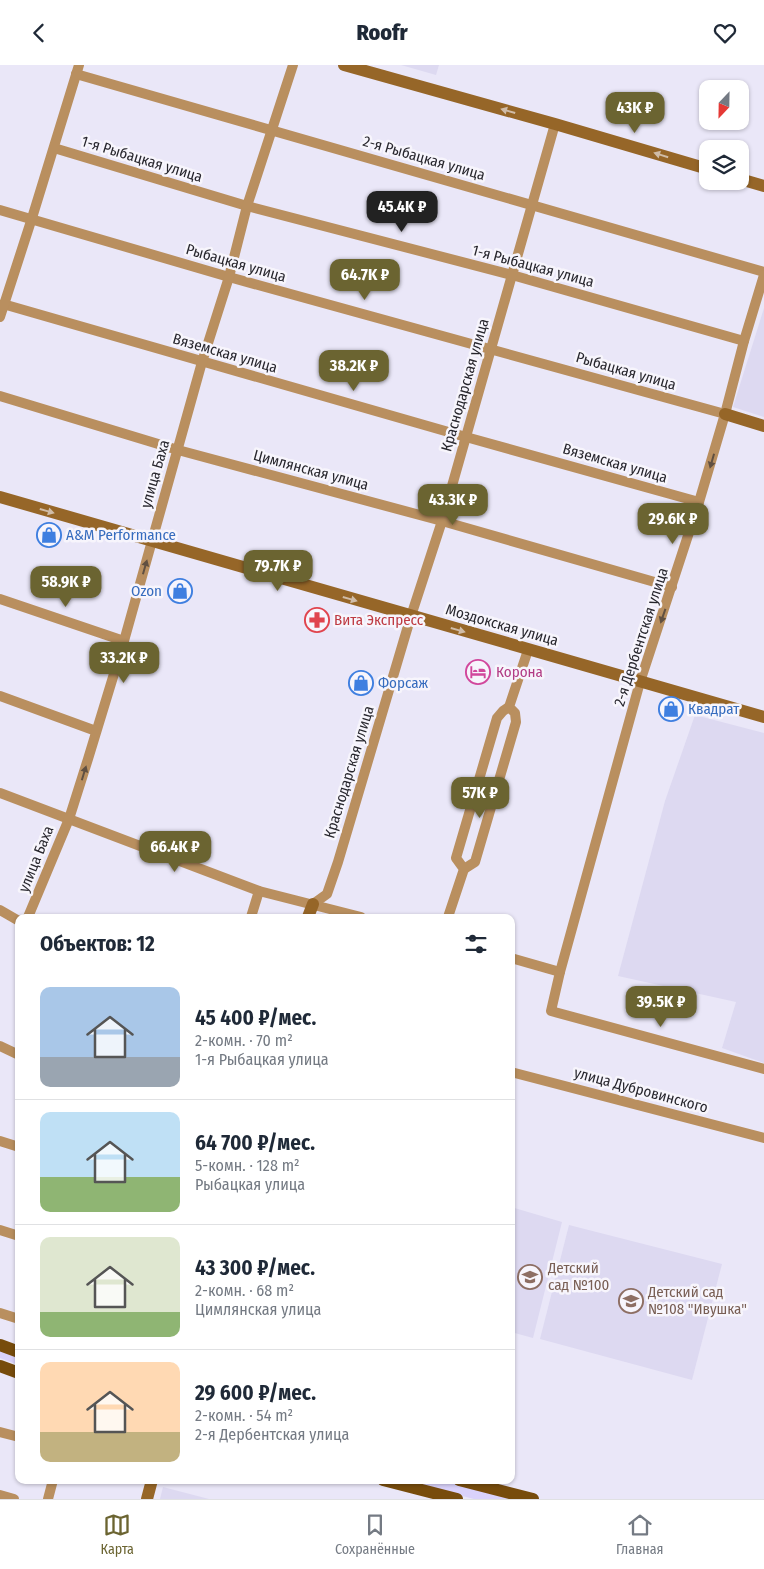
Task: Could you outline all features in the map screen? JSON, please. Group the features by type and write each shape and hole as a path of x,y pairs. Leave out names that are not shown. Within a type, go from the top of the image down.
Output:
{"main road":[{"path":"344,65 699,166"},
{"path":"749,182 764,186"},
{"path":"725,414 764,426"},
{"name":"Моздокская улица","path":"0,497 764,717"},
{"path":"309,914 313,904"},
{"path":"0,1345 15,1351"},
{"path":"0,1366 15,1372"},
{"path":"147,1499 151,1484"},
{"path":"399,1484 458,1499"},
{"path":"475,1484 533,1499"}],"street":[{"name":"улица Баха","path":"29,914 69,819 124,641 202,362 229,277 247,206 293,65"},
{"name":"2-я Рыбацкая улица","path":"77,69 271,130 533,204 764,273"},
{"path":"0,317 32,219 77,69"},
{"name":"Краснодарская улица","path":"313,904 327,894 338,862 411,616 442,521 555,124"},
{"name":"1-я Рыбацкая улица","path":"54,148 247,206 512,275 744,341"},
{"name":"Рыбацкая улица","path":"0,210 229,277 725,414"},
{"name":"2-я Дербентская улица","path":"764,273 700,502 640,682 560,972 552,1011 764,1069"},
{"name":"Вяземская улица","path":"3,304 700,502"},
{"name":"Цимлянская улица","path":"0,396 178,450 442,521 672,587"},
{"path":"0,599 124,641"},
{"path":"464,869 456,858 497,718 509,707 528,650"},
{"path":"0,696 96,731"},
{"path":"449,914 464,869 474,862 516,722 515,713 509,707"},
{"path":"0,793 258,891 350,914"},
{"path":"252,914 258,891"},
{"path":"0,911 15,919"},
{"path":"515,958 560,972"},
{"path":"0,1046 15,1053"},
{"name":"улица Дубровинского","path":"515,1073 764,1138"},
{"path":"0,1141 15,1146"},
{"path":"0,1230 15,1235"},
{"path":"0,1313 15,1318"},
{"path":"0,1432 15,1436"},
{"path":"48,1499 52,1484"},
{"path":"0,1495 14,1499"}],"shaded area":[{"path":"401,65 439,65 436,75"},
{"path":"764,308 764,417 733,407"},
{"path":"695,715 764,733 764,1063 722,1048 736,1002 618,976 665,801"},
{"name":"Детский сад №100","path":"515,1208 562,1222 533,1338 515,1333"},
{"name":"Детский сад №108 \"Ивушка\"","path":"569,1225 722,1264 692,1380 540,1339"},
{"path":"0,1348 15,1354 15,1364 0,1358"},
{"path":"416,1484 460,1484 518,1499 474,1499"},
{"path":"163,1487 209,1499 160,1499"}],"place":[{"name":"A&M Performance","path":"49,535"},
{"name":"Ozon","path":"180,591"},
{"name":"Вита Экспресс","path":"317,620"},
{"name":"Корона","path":"478,672"},
{"name":"Форсаж","path":"361,683"},
{"name":"Квадрат","path":"671,709"},
{"name":"Детский сад №100","path":"530,1277"},
{"name":"Детский сад №108 \"Ивушка\"","path":"631,1301"}]}
